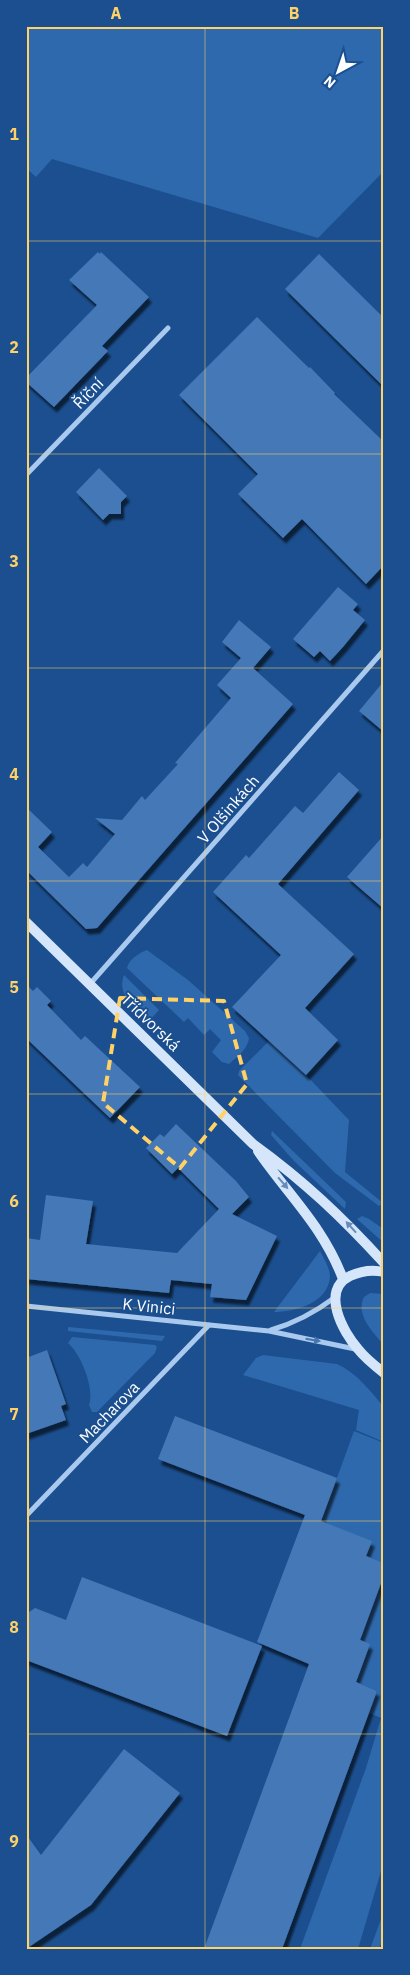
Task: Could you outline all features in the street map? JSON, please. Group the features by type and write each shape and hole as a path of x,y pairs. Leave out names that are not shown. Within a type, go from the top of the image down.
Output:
{"main road":[{"name":"Třídvorská","path":"26,922 253,1144 307,1213 334,1256 343,1279"},
{"name":"Třídvorská","path":"253,1144 290,1171 345,1220 384,1263"},
{"path":"384,1272 365,1271 343,1279 335,1298 341,1323 358,1349 384,1373"}],"street":[{"name":"Říční","path":"26,475 168,328"},
{"name":"V Olšinkách","path":"90,984 384,650"},
{"name":"K Vinici","path":"269,1331 292,1324 310,1315 335,1298"},
{"name":"K Vinici","path":"26,1306 269,1331 358,1349"},
{"name":"Macharova","path":"26,1516 209,1325"}],"highlighted area":[{"path":"120,998 224,1001 247,1084 180,1168 103,1103"}],"shaded area":[{"path":"26,26 384,26 384,171 318,238 52,159 36,177 26,168"},
{"path":"147,950 188,980 245,1031 249,1038 247,1046 229,1064 222,1062 212,1052 221,1040 210,1029 204,1035 188,1018 184,1022 127,968 135,957"},
{"path":"124,975 159,1010 149,1021 133,1006 125,995 122,982"},
{"path":"269,1041 306,1075 349,1120 345,1172 383,1203 379,1206 335,1173 238,1075 239,1071"},
{"path":"272,1131 346,1202 345,1209 294,1161 271,1135"},
{"path":"362,1216 382,1228 384,1243 357,1219"},
{"path":"320,1251 330,1274 328,1286 323,1293 317,1300 300,1308 274,1312"},
{"path":"370,1293 384,1294 384,1345 370,1329 363,1316 362,1303 364,1297"},
{"path":"68,1327 165,1336 162,1341 68,1331"},
{"path":"72,1337 155,1345 157,1347 155,1353 97,1412 92,1412 89,1405 90,1390 86,1372 78,1355 68,1343"},
{"path":"263,1355 337,1364 351,1372 384,1407 384,1442 356,1430 359,1410 243,1375 256,1358"},
{"path":"354,1431 384,1443 384,1563 366,1556 371,1541 321,1522"},
{"path":"384,1575 384,1861 358,1949 300,1949 366,1768 381,1718 369,1713 377,1691 356,1682 369,1644 354,1638"},
{"path":"384,1911 384,1936 379,1949 370,1949"}],"building":[{"path":"98,252 100,254 101,252 149,297 102,346 108,351 54,407 26,382 26,378 97,305 69,280"},
{"path":"319,254 384,318 384,387 285,289"},
{"path":"257,317 310,367 334,394 384,442 384,565 366,584 302,519 283,538 238,494 258,474 179,395"},
{"path":"99,468 127,496 121,502 121,514 109,514 103,520 76,492"},
{"path":"338,587 358,604 353,610 365,620 330,661 320,651 314,657 293,639"},
{"path":"239,620 271,647 253,668 293,704 97,928 86,929 26,870 26,807 52,832 38,847 69,877 83,863 87,867 115,834 95,818 122,820 142,796 145,800 178,764 175,763 231,698 217,685 241,658 222,642"},
{"path":"384,681 384,732 359,711"},
{"path":"339,772 359,790 278,884 354,954 305,1008 338,1040 306,1075 232,1007 281,955 213,892 246,855 249,858 295,806 303,813"},
{"path":"384,835 384,909 347,877"},
{"path":"26,984 33,991 37,987 51,1001 47,1005 81,1040 85,1036 140,1087 110,1118 26,1038"},
{"path":"176,1124 236,1181 249,1197 232,1214 277,1236 246,1300 210,1297 212,1284 171,1280 169,1293 26,1279 26,1238 40,1240 46,1195 93,1201 86,1244 177,1253 219,1209 178,1168 172,1174 146,1148 160,1134 164,1137"},
{"path":"47,1350 66,1404 61,1406 66,1420 26,1434 26,1358"},
{"path":"175,1416 337,1478 321,1521 372,1541 366,1556 384,1563 384,1575 360,1640 370,1644 356,1682 377,1691 282,1949 204,1949 309,1664 257,1642 305,1515 158,1459"},
{"path":"82,1577 262,1646 227,1736 26,1660 26,1614 35,1608 66,1620"},
{"path":"124,1749 180,1793 91,1905 26,1949 26,1834 41,1855"}]}
